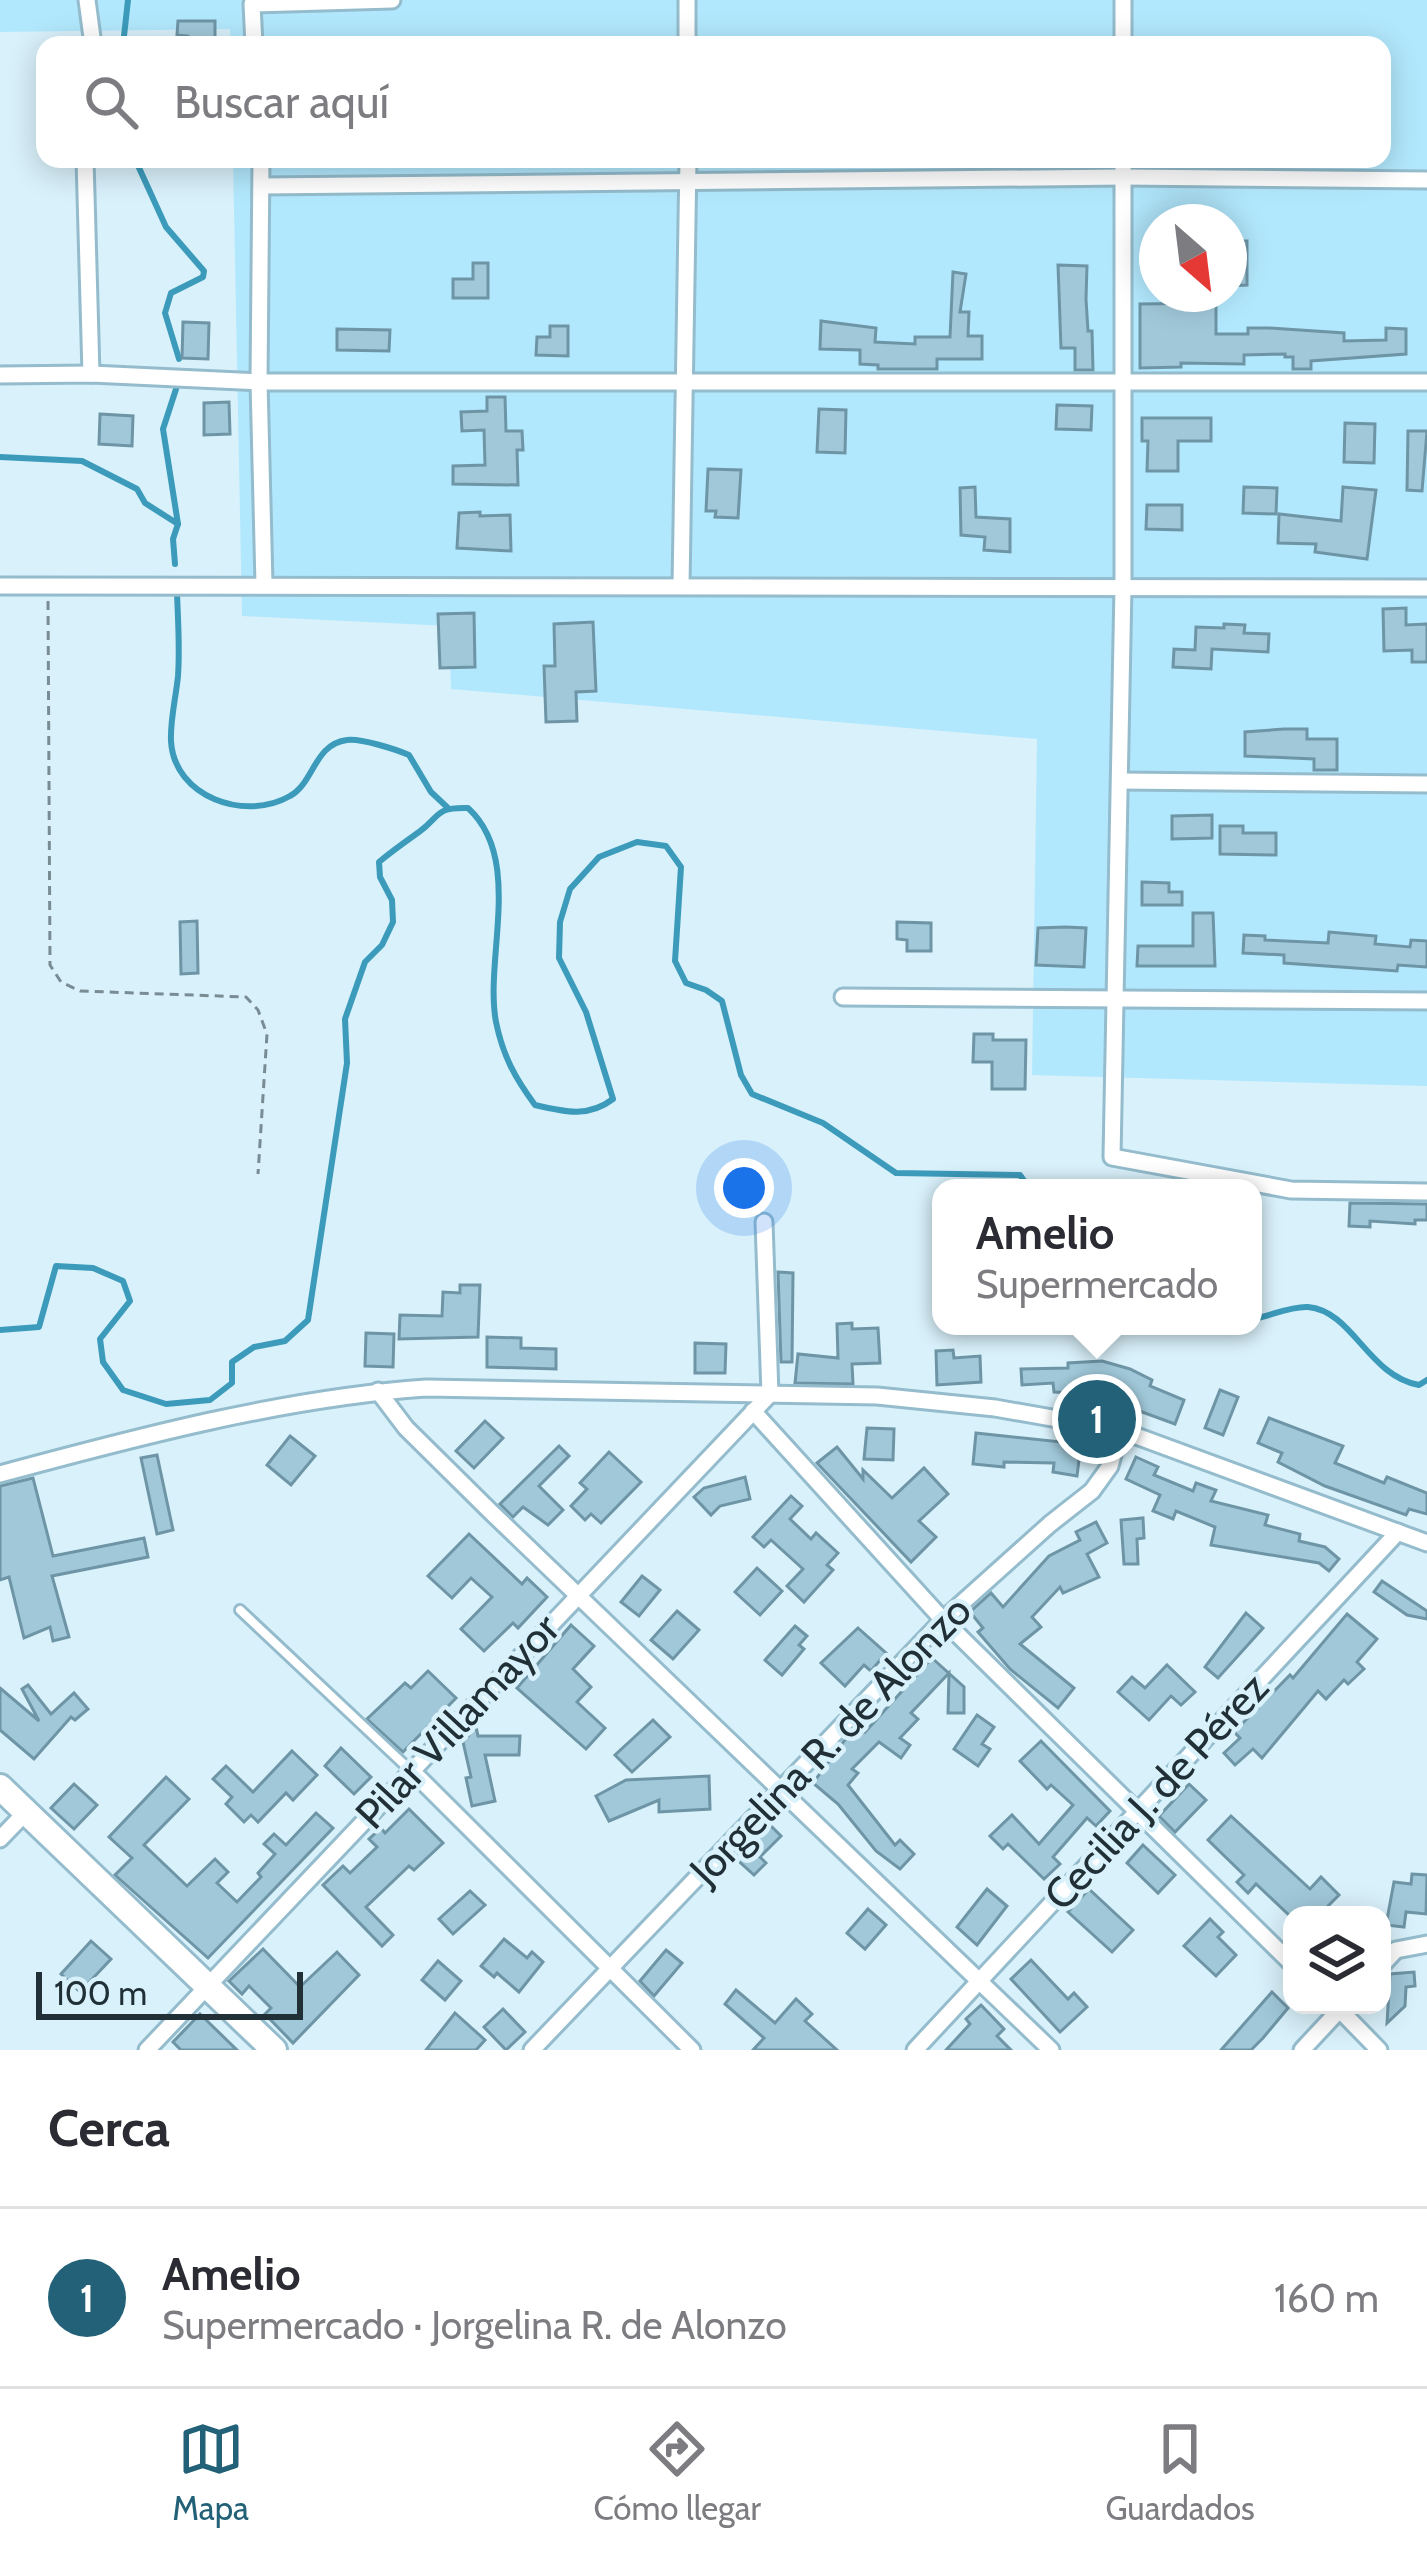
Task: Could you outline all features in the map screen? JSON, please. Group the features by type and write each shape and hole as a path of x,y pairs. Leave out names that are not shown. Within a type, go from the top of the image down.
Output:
{"main road":[{"path":"0,1787 274,2050"}],"street":[{"path":"88,0 92,36"},
{"path":"254,36 252,4 392,0"},
{"path":"687,0 687,36"},
{"path":"1123,0 1123,36"},
{"path":"85,168 91,374"},
{"path":"261,168 259,382 264,584"},
{"path":"681,586 688,168"},
{"path":"262,186 1124,168 1427,180"},
{"path":"1124,168 1123,586 1112,1157 1231,1179"},
{"path":"0,375 259,382 1427,382"},
{"path":"0,586 1427,588"},
{"path":"1120,781 1427,784"},
{"path":"843,998 1427,1001"},
{"path":"1262,1185 1291,1190 1427,1192"},
{"path":"764,1222 770,1394"},
{"path":"378,1391 406,1427 1051,2050"},
{"path":"0,1474 310,1400 378,1391 877,1396 995,1408 1120,1430 1427,1543"},
{"name":"Pilar Villamayor","path":"147,2050 770,1394"},
{"path":"753,1411 943,1620 1283,1955"},
{"name":"Jorgelina R. de Alonzo","path":"532,2050 943,1620 1092,1491 1110,1466 1120,1430"},
{"name":"Cecilia J. de Pérez","path":"915,2050 1398,1532"},
{"path":"411,1770 692,2050"},
{"path":"0,1839 26,1812"},
{"path":"1391,1955 1396,1950 1427,1944"},
{"path":"1302,2050 1333,2014"},
{"path":"1347,2014 1379,2050"}],"lane":[{"path":"240,1610 411,1770"}],"path":[{"path":"48,584 50,965 61,982 80,992 246,998 258,1010 267,1034 258,1174"}],"shaded area":[{"path":"0,0 1427,0 1427,1086 1032,1075 1037,739 451,689 449,626 242,616 233,168 1391,168 1391,36 230,36 230,29 0,32"}],"building":[{"path":"178,21 215,21 215,36 177,35"},
{"path":"473,263 488,263 488,298 453,298 453,279 473,279"},
{"path":"1058,265 1087,266 1093,370 1075,370 1075,348 1061,348"},
{"path":"953,272 966,274 960,312 969,312 968,336 982,336 982,359 937,359 937,369 878,369 878,365 860,364 860,350 820,349 821,321 876,328 875,342 915,344 915,337 950,337"},
{"path":"1140,312 1216,312 1216,334 1269,328 1344,333 1344,341 1386,340 1386,328 1406,329 1406,354 1311,361 1311,369 1293,369 1293,357 1285,354 1244,355 1244,364 1140,368"},
{"path":"183,322 209,323 208,359 182,358"},
{"path":"550,326 568,326 568,356 536,355 537,337 550,337"},
{"path":"337,329 390,330 389,351 337,350"},
{"path":"487,397 505,397 506,431 522,431 518,485 453,484 453,466 485,465 484,430 462,431 461,412 487,411"},
{"path":"229,402 230,434 204,435 204,403"},
{"path":"1057,405 1092,406 1091,430 1056,429"},
{"path":"819,409 846,410 845,453 817,452"},
{"path":"100,414 133,416 132,446 99,444"},
{"path":"1142,418 1211,418 1211,441 1178,441 1178,471 1147,471 1148,441 1142,441"},
{"path":"1345,423 1375,424 1374,463 1344,462"},
{"path":"1408,431 1427,431 1422,491 1407,490"},
{"path":"708,469 741,470 738,518 715,517 716,511 706,511"},
{"path":"975,487 976,517 1010,519 1010,552 984,550 985,537 961,535 960,488"},
{"path":"1244,487 1277,488 1276,514 1243,513"},
{"path":"1343,487 1376,490 1367,559 1315,552 1316,544 1278,543 1279,514 1341,521"},
{"path":"1147,505 1182,505 1182,530 1146,529"},
{"path":"480,512 480,516 510,515 511,551 457,548 459,513"},
{"path":"1406,608 1406,625 1427,624 1427,662 1412,662 1412,650 1384,651 1383,609"},
{"path":"474,613 475,667 440,668 438,614"},
{"path":"593,622 596,691 576,692 577,721 546,722 544,666 555,666 554,624"},
{"path":"1224,624 1245,625 1244,633 1269,634 1268,652 1212,649 1211,669 1173,667 1174,649 1195,650 1196,627 1224,628"},
{"path":"1307,729 1307,739 1337,739 1337,770 1314,770 1314,759 1245,756 1245,732"},
{"path":"1212,815 1212,838 1172,839 1172,816"},
{"path":"1220,826 1243,826 1243,833 1276,833 1276,855 1220,854"},
{"path":"1142,882 1169,883 1169,892 1182,892 1182,905 1142,905"},
{"path":"1193,913 1213,913 1215,966 1137,966 1138,946 1193,946"},
{"path":"197,921 198,973 181,974 180,922"},
{"path":"897,922 931,923 931,951 907,951 907,940 897,939"},
{"path":"1038,928 1086,928 1084,967 1036,965"},
{"path":"1329,932 1376,936 1375,944 1410,947 1411,940 1427,941 1427,967 1398,965 1397,971 1284,963 1284,955 1243,953 1244,935 1328,943"},
{"path":"974,1034 993,1034 993,1040 1026,1040 1025,1089 992,1089 992,1062 973,1062"},
{"path":"1350,1203 1427,1204 1427,1220 1349,1226"},
{"path":"778,1272 793,1273 792,1362 781,1362"},
{"path":"460,1285 480,1285 478,1337 399,1339 400,1315 442,1316 443,1292 460,1293"},
{"path":"852,1323 852,1329 878,1328 880,1363 852,1364 853,1384 795,1383 798,1354 838,1358 837,1324"},
{"path":"366,1333 394,1334 393,1367 365,1366"},
{"path":"487,1337 521,1338 521,1348 556,1349 556,1369 487,1367"},
{"path":"695,1343 726,1344 725,1373 695,1373"},
{"path":"953,1350 954,1358 980,1356 981,1382 937,1385 936,1351"},
{"path":"1102,1361 1130,1369 1152,1380 1150,1386 1184,1400 1175,1424 1093,1394 1054,1392 1053,1383 1022,1385 1021,1369 1068,1368 1068,1363"},
{"path":"1220,1390 1238,1397 1223,1435 1205,1428"},
{"path":"1269,1418 1343,1446 1335,1463 1384,1483 1387,1477 1427,1493 1427,1514 1409,1509 1406,1515 1325,1486 1278,1462 1282,1453 1258,1443"},
{"path":"485,1421 503,1438 474,1468 456,1451"},
{"path":"867,1428 894,1429 893,1460 864,1459"},
{"path":"976,1433 1081,1444 1077,1476 1053,1472 1054,1463 973,1464"},
{"path":"290,1436 315,1456 291,1485 267,1465"},
{"path":"559,1446 569,1456 539,1486 563,1510 548,1525 523,1507 513,1517 500,1504"},
{"path":"837,1447 863,1479 863,1470 892,1498 924,1468 948,1494 919,1521 936,1537 911,1562 817,1463"},
{"path":"609,1452 641,1482 601,1523 591,1514 585,1520 571,1506 587,1489 580,1483"},
{"path":"157,1455 173,1530 157,1534 141,1458"},
{"path":"1136,1457 1158,1467 1154,1475 1193,1491 1196,1483 1216,1490 1211,1501 1268,1515 1265,1525 1300,1534 1299,1541 1325,1547 1339,1559 1329,1571 1319,1563 1211,1545 1215,1527 1176,1511 1173,1519 1153,1511 1160,1495 1126,1479"},
{"path":"745,1477 750,1499 720,1506 711,1515 694,1497 704,1488"},
{"path":"33,1478 53,1556 144,1538 148,1557 52,1576 69,1637 53,1641 50,1627 24,1638 9,1577 0,1580 0,1486"},
{"path":"791,1496 802,1506 790,1519 811,1539 816,1533 838,1553 827,1565 833,1570 804,1602 787,1586 803,1569 771,1540 764,1547 753,1537"},
{"path":"1143,1518 1144,1538 1137,1539 1138,1564 1124,1564 1121,1520"},
{"path":"1096,1522 1107,1543 1087,1554 1099,1577 1063,1593 1060,1587 1032,1617 1041,1627 1020,1644 1074,1688 1058,1708 1010,1669 978,1632 983,1628 970,1612 991,1593 1003,1607 1049,1556 1080,1540 1076,1532"},
{"path":"469,1534 522,1584 527,1578 547,1597 518,1628 513,1623 484,1651 461,1629 492,1597 471,1578 452,1598 428,1576"},
{"path":"757,1568 782,1591 760,1615 735,1592"},
{"path":"642,1576 660,1590 639,1616 621,1602"},
{"path":"1382,1581 1427,1611 1427,1619 1407,1615 1374,1592"},
{"path":"677,1611 699,1630 673,1659 651,1640"},
{"path":"1246,1613 1263,1628 1218,1678 1205,1667"},
{"path":"1347,1614 1377,1639 1357,1662 1364,1669 1348,1684 1344,1680 1326,1699 1318,1691 1262,1758 1253,1749 1235,1765 1224,1753 1240,1738 1234,1732 1290,1675 1293,1678"},
{"path":"571,1625 594,1646 573,1669 591,1687 577,1702 605,1728 586,1749 517,1688"},
{"path":"795,1626 807,1636 799,1645 804,1649 782,1675 765,1660"},
{"path":"858,1628 886,1653 871,1671 864,1665 845,1686 821,1663"},
{"path":"932,1658 949,1673 911,1713 918,1719 900,1738 910,1745 901,1758 879,1742 852,1769 858,1773 848,1785 895,1845 900,1840 914,1854 900,1869 876,1851 838,1804 813,1783 844,1741 859,1726 865,1732"},
{"path":"1167,1665 1195,1692 1181,1705 1171,1696 1149,1720 1118,1692 1132,1677 1145,1688"},
{"path":"428,1671 456,1698 403,1752 367,1719 405,1683 411,1688"},
{"path":"949,1673 964,1687 964,1713 948,1713"},
{"path":"28,1685 51,1714 74,1693 88,1709 75,1720 71,1717 34,1759 0,1730 0,1688 39,1721 22,1689"},
{"path":"977,1715 994,1727 982,1744 990,1749 978,1766 954,1749"},
{"path":"653,1720 670,1737 632,1772 615,1755"},
{"path":"476,1727 478,1736 520,1736 519,1755 485,1755 495,1801 472,1806 463,1742"},
{"path":"1041,1741 1110,1811 1096,1826 1087,1818 1053,1857 1060,1864 1044,1879 1008,1844 1003,1849 990,1836 1012,1815 1039,1844 1073,1805 1051,1785 1047,1789 1020,1761"},
{"path":"341,1748 371,1777 354,1794 325,1766"},
{"path":"292,1751 317,1775 293,1800 286,1793 258,1822 251,1815 244,1822 226,1804 232,1797 213,1779 226,1766 253,1792"},
{"path":"709,1776 710,1809 659,1812 659,1800 609,1821 596,1796 626,1780"},
{"path":"166,1777 189,1799 144,1845 187,1886 215,1859 228,1872 217,1883 237,1902 275,1854 264,1844 274,1834 286,1845 316,1813 333,1828 208,1958 115,1875 132,1858 109,1837"},
{"path":"74,1784 97,1805 74,1829 51,1808"},
{"path":"1189,1784 1206,1800 1175,1832 1159,1816"},
{"path":"409,1809 443,1843 414,1870 409,1866 366,1907 393,1935 382,1946 323,1885 343,1866 350,1873 377,1847 369,1839 381,1828 385,1833"},
{"path":"1231,1816 1310,1889 1321,1877 1339,1895 1328,1906 1283,1909 1256,1884 1248,1893 1237,1882 1244,1875 1208,1840"},
{"path":"767,1822 781,1836 760,1857 766,1863 754,1875 734,1857"},
{"path":"1143,1845 1175,1875 1158,1893 1127,1863"},
{"path":"1412,1874 1427,1875 1426,1914 1406,1912 1404,1927 1391,1926 1394,1882 1411,1884"},
{"path":"987,1889 1007,1906 977,1945 957,1927"},
{"path":"1089,1889 1133,1930 1112,1952 1068,1912"},
{"path":"470,1891 485,1905 453,1934 439,1919"},
{"path":"868,1909 886,1925 865,1949 847,1933"},
{"path":"1210,1919 1223,1932 1218,1937 1236,1955 1216,1976 1184,1946"},
{"path":"504,1939 527,1958 532,1952 543,1962 519,1992 481,1966"},
{"path":"91,1941 111,1959 80,1992 61,1974"},
{"path":"263,1949 300,1987 337,1952 359,1975 293,2043 265,2014 271,2008 249,1986 242,1994 229,1981"},
{"path":"666,1950 682,1963 654,1996 640,1981"},
{"path":"1031,1960 1068,1999 1074,1993 1087,2007 1060,2032 1011,1979"},
{"path":"438,1961 461,1981 445,2000 422,1980"},
{"path":"1414,1972 1415,1986 1406,1987 1405,2006 1387,2023 1391,2014 1391,1974"},
{"path":"736,1990 775,2023 796,1999 812,2014 805,2021 837,2050 753,2050 764,2038 725,2004"},
{"path":"1272,1992 1283,2003 1283,2014 1251,2050 1221,2050"},
{"path":"981,2005 1004,2029 997,2036 1011,2050 946,2050 970,2024 966,2019"},
{"path":"503,2009 525,2032 506,2050 484,2027"},
{"path":"455,2013 485,2040 476,2050 426,2050"},
{"path":"200,2014 237,2050 181,2050 173,2042"}],"waterway":[{"path":"124,36 128,0"},
{"path":"139,168 166,227 204,271 203,277 171,293 165,313 179,359"},
{"path":"175,564 173,539 178,524 163,429 178,383"},
{"path":"0,457 82,461 137,489 145,503 178,524"},
{"path":"177,593 179,666 171,741 175,761 198,790 233,805 272,803 298,790 328,749 353,740 409,755 431,792 447,807"},
{"path":"0,1330 39,1327 56,1266 93,1268 123,1281 130,1301 100,1339 103,1362 123,1390 166,1404 210,1400 232,1383 232,1362 254,1347 285,1341 308,1320 347,1063 345,1019 365,962 382,945 393,922 392,900 380,877 379,862 449,809 468,808 485,829 494,854 498,881 496,1022 511,1066 535,1105 585,1111 613,1099 586,1012 559,958 560,922 570,889 599,857 637,842 666,846 681,867 675,961 686,983 722,1001 741,1075 752,1094 823,1123 896,1173 1020,1175 1023,1179"},
{"path":"1262,1317 1301,1307 1324,1311 1386,1370 1419,1385 1427,1380"}],"place":[{"name":"Amelio","path":"1097,1419"}]}
